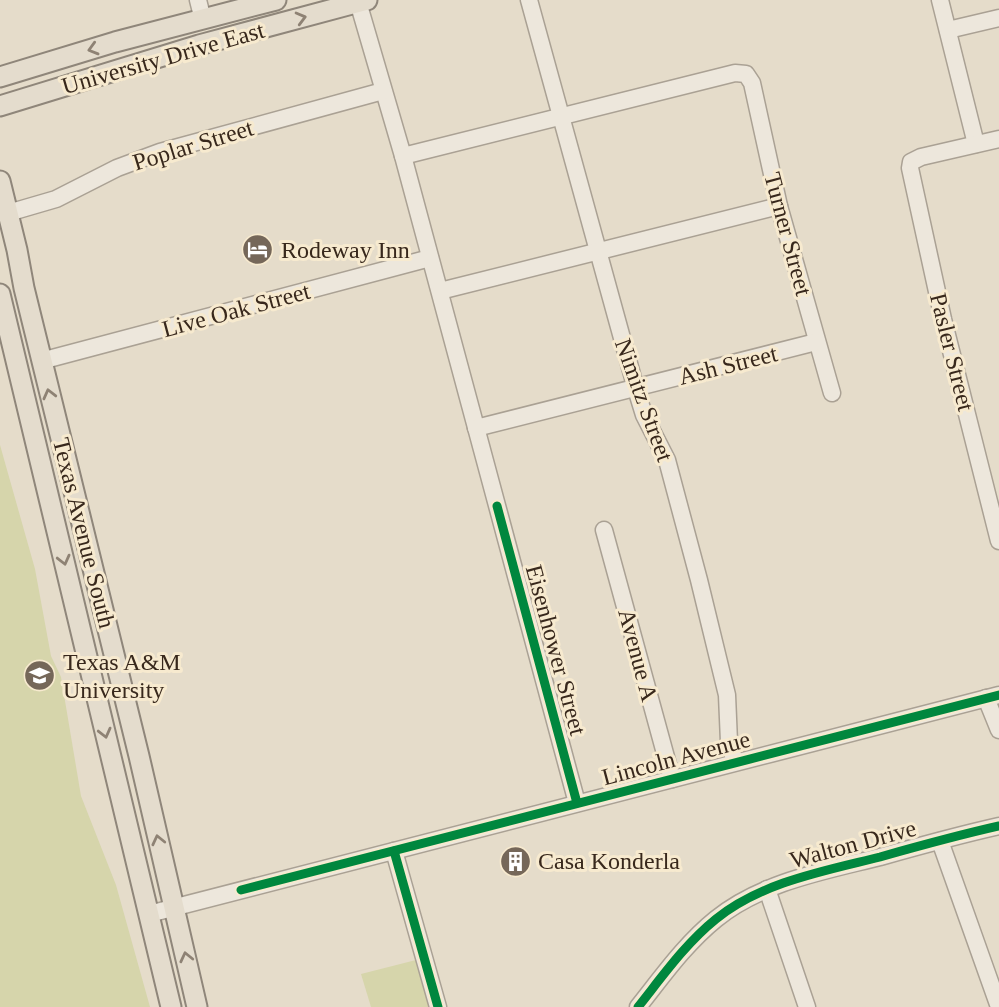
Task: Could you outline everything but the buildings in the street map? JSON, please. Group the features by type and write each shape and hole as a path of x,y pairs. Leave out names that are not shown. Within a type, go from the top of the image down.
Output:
{"main road":[{"name":"University Drive East","path":"0,77 115,42 276,0"},
{"name":"University Drive East","path":"0,106 199,45 363,1"},
{"name":"Texas Avenue South","path":"0,181 197,1007"},
{"name":"Texas Avenue South","path":"0,294 172,1007"},
{"path":"78,619 104,612"}],"street":[{"path":"198,0 203,20"},
{"name":"Nimitz Street","path":"529,0 636,389 644,415 667,460 727,695 729,743 735,762"},
{"path":"940,0 976,144 999,139"},
{"name":"Eisenhower Street","path":"363,1 383,90 577,803"},
{"path":"948,30 999,18"},
{"name":"Turner Street","path":"561,118 735,73 746,74 752,83 779,206 832,393"},
{"name":"Poplar Street","path":"8,213 56,199 117,168 160,152 383,90"},
{"path":"403,156 561,118"},
{"name":"Pasler Street","path":"976,144 921,157 911,162 910,175 999,541"},
{"path":"440,292 779,206"},
{"name":"Live Oak Street","path":"41,361 430,258"},
{"name":"Ash Street","path":"476,428 816,342"},
{"name":"Avenue A","path":"604,530 672,779"},
{"path":"992,696 999,730"},
{"name":"Lincoln Avenue","path":"149,914 992,696"},
{"name":"Walton Drive","path":"638,1007 683,950 700,933 717,918 767,889 802,877 999,826"},
{"path":"940,841 999,1007"},
{"path":"394,851 438,1007"},
{"path":"767,889 807,1007"}],"green space":[{"name":"Texas A&M University","path":"0,445 35,569 51,656 61,677 81,796 116,885 150,1007 0,1007"},
{"path":"416,960 430,1007 371,1007 361,974"}],"cycle path":[{"path":"497,506 577,803"},
{"path":"241,890 999,695"},
{"path":"638,1007 694,939 716,919 753,896 794,879 999,826"},
{"path":"394,851 438,1007"}],"place":[{"name":"Rodeway Inn","path":"258,250"},
{"name":"Texas A&M University","path":"40,676"},
{"name":"Casa Konderla","path":"515,861"}]}
